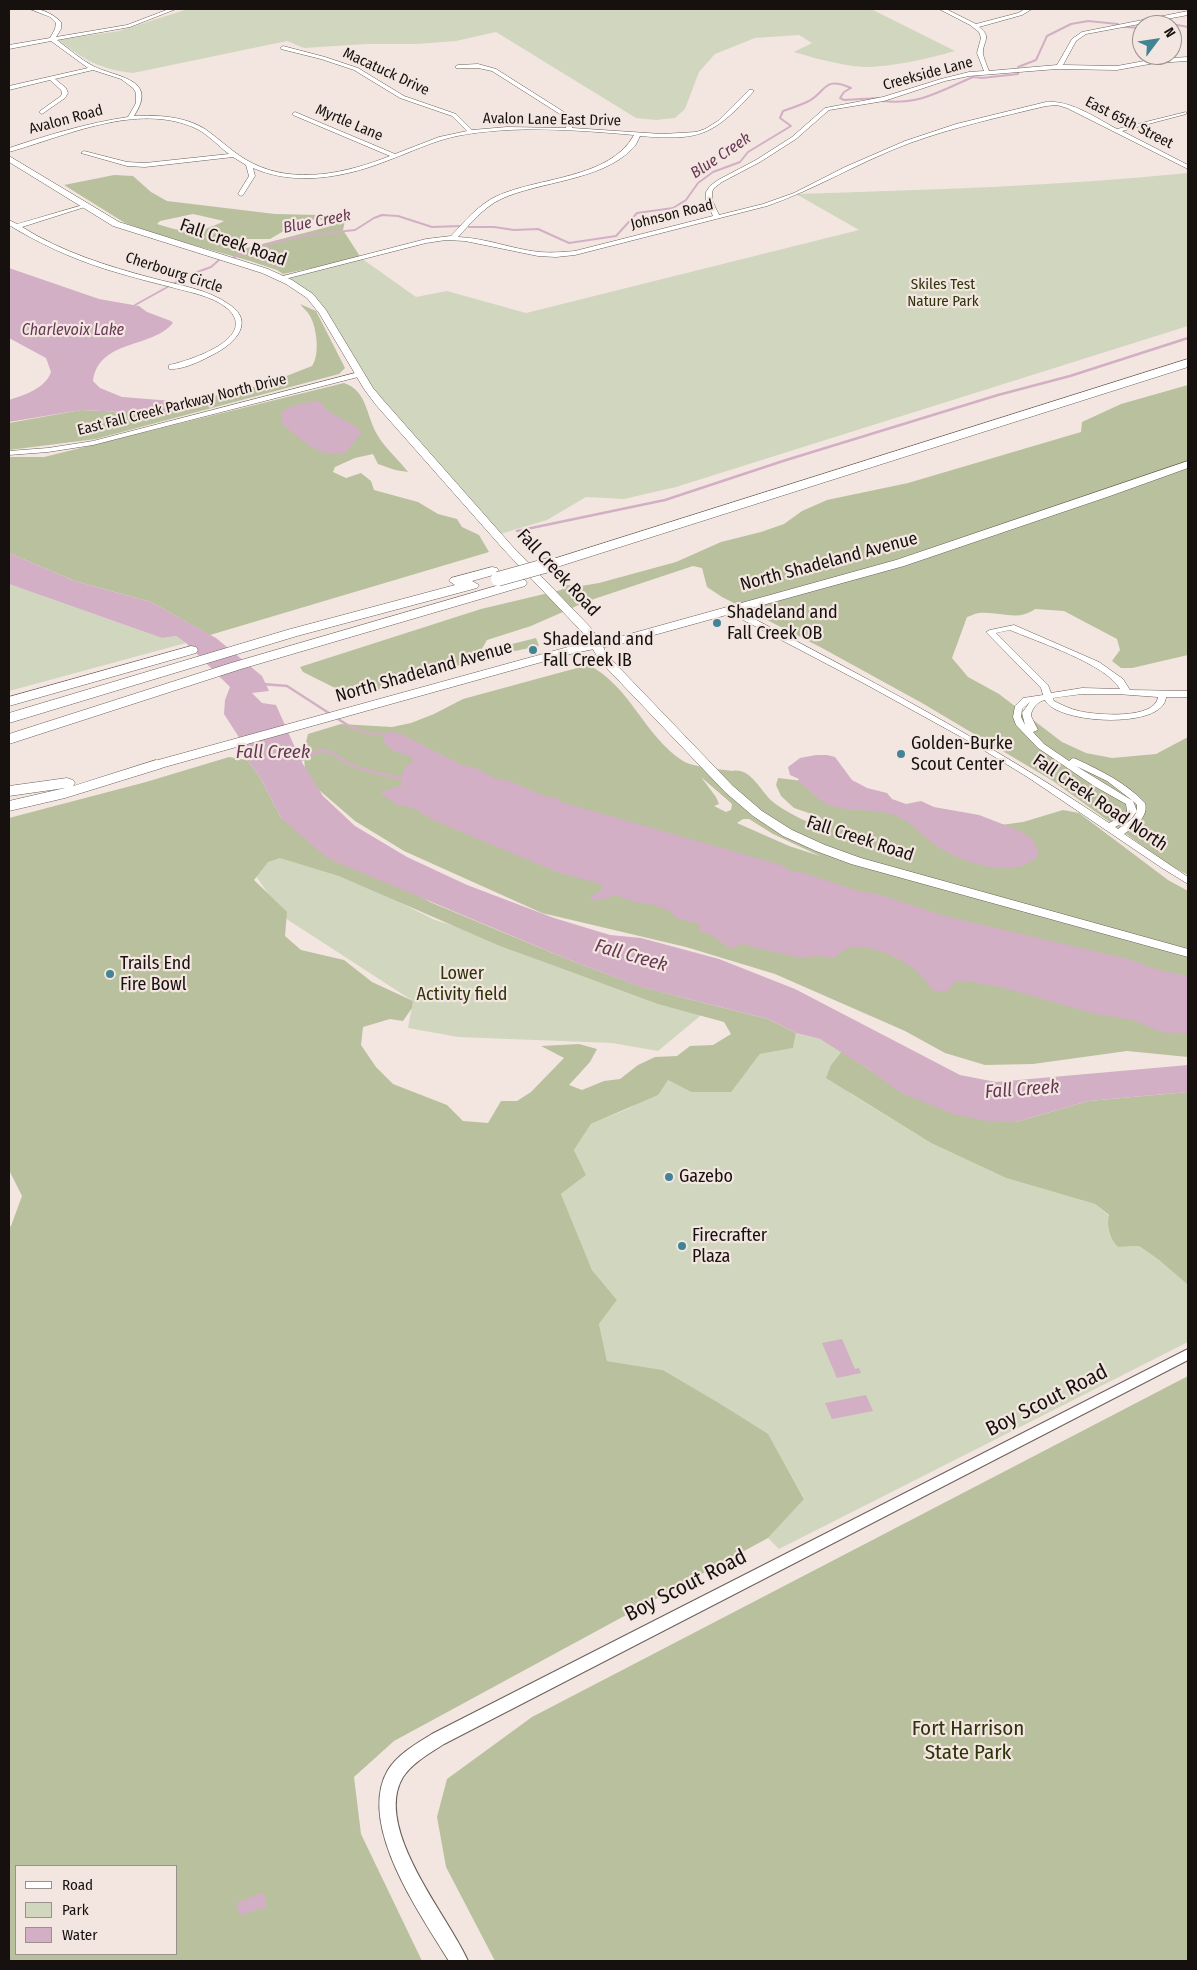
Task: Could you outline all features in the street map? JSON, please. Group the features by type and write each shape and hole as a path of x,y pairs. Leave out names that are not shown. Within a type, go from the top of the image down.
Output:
{"highway":[{"path":"9,739 154,691 520,583 553,564 1188,363"},
{"path":"9,718 171,668 323,618 338,611 495,575 553,564 1188,376"},
{"path":"9,702 125,668 288,629 495,575"},
{"path":"9,791 78,781 156,765"},
{"path":"9,806 59,796 156,765"}],"main road":[{"name":"Fall Creek Road","path":"9,159 110,221 129,229 249,265 281,278 305,292 318,304 369,389 510,549 588,631 604,660 744,805 767,822 823,850 856,861 1188,953"},
{"name":"North Shadeland Avenue","path":"156,765 877,570 951,547 1188,464"}],"street":[{"path":"33,9 52,16 59,22 58,29 52,39"},
{"path":"9,47 128,26 173,9"},
{"path":"942,9 975,26 984,37 980,53 987,72"},
{"path":"975,26 1020,14 1029,9"},
{"path":"1059,67 1074,40 1084,33 1182,12 1188,13"},
{"path":"52,39 93,68 123,78 138,90 139,101 130,118"},
{"name":"Macatuck Drive","path":"283,48 356,69 402,97 454,115 471,132"},
{"name":"Creekside Lane","path":"717,217 709,200 709,192 712,187 720,180 758,161 794,138 826,110 884,99 947,79 987,72 1059,67 1117,68 1154,61 1188,59"},
{"path":"458,67 478,66 498,71 565,115 570,122 568,130"},
{"path":"9,87 93,68"},
{"path":"9,87 52,79 63,75"},
{"path":"42,112 63,97 65,93 64,89 52,79"},
{"name":"Avalon Lane East Drive","path":"130,118 163,119 192,125 202,130 249,165 282,174 321,176 356,170 430,140 471,132 508,129 676,135 708,130 724,120 752,91"},
{"name":"Johnson Road","path":"281,278 429,240 454,237 478,239 539,254 563,255 786,198 882,152 941,130 1043,104 1057,103"},
{"name":"East 65th Street","path":"1057,103 1069,107 1188,167"},
{"path":"1117,131 1184,113"},
{"name":"Myrtle Lane","path":"295,114 393,155"},
{"name":"Avalon Road","path":"9,150 110,120 130,118"},
{"path":"454,237 497,198 571,177 606,163 631,148 638,134"},
{"path":"84,154 127,164 145,165 234,155"},
{"path":"241,194 252,174 249,165"},
{"path":"12,225 83,205"},
{"name":"Cherbourg Circle","path":"12,225 40,241 74,256 209,296 228,306 237,317 238,327 234,338 220,350 197,360 172,367"},
{"name":"East Fall Creek Parkway North Drive","path":"9,453 48,450 93,443 359,374"},
{"name":"Fall Creek Road North","path":"729,609 953,729 1033,777 1188,881"},
{"path":"1044,697 1045,687 990,632 1010,627 1096,664 1120,681 1126,691"},
{"path":"1108,827 1128,817 1132,811 1130,803 1048,752 1019,723 1017,717 1018,708 1026,700 1082,691 1188,694"},
{"path":"1044,697 1050,702 1071,711 1114,717 1135,715 1150,710 1160,704 1162,694"},
{"path":"1044,697 1029,707 1026,714 1027,722 1046,743 1052,749 1097,772 1124,789 1142,805 1142,812 1138,818 1118,833"},
{"name":"Boy Scout Road","path":"459,1961 404,1864 391,1828 387,1799 391,1783 395,1774 415,1754 474,1721 1188,1354"}],"green space":[{"path":"188,9 871,9 955,51 899,64 859,67 830,62 794,52 812,43 799,35 755,38 715,54 699,72 685,109 675,118 656,120 636,118 496,32 456,41 417,44 367,44 304,48 287,41 133,73 101,66 76,53 58,40 119,31"},
{"name":"Skiles Test Nature Park","path":"1188,173 1188,326 676,487 624,499 586,497 547,520 497,535 451,477 359,374 310,296 277,276 361,258 416,297 447,291 526,313 859,230 796,194 1041,184"},
{"path":"114,175 133,176 151,192 167,201 275,214 320,215 347,212 343,230 361,258 283,274 277,270 250,261 161,236 125,223 64,185","holes":["193,214 224,221 206,229 191,231 157,224 160,221","320,219 331,226 243,249 237,245 246,239 270,239 301,221"]},
{"path":"300,304 316,311 345,368 339,374 96,439 9,450 9,423 81,410 167,414 177,404 266,384 312,366 317,349 316,334 310,316"},
{"path":"344,383 358,392 366,405 378,436 408,472 378,464 373,454 355,458 335,467 333,472 346,478 361,473 371,481 374,490 418,502 438,514 457,519 462,527 479,535 489,552 210,635 151,602 75,581 9,553 9,457 44,457"},
{"path":"1188,385 1188,655 1132,668 1121,668 1112,661 1120,650 1117,639 1064,611 1035,609 1022,615 976,613 967,617 952,658 968,677 999,694 1062,742 1086,753 1112,758 1156,754 1188,737 1188,875 1169,865 1053,781 922,703 822,648 722,597 707,587 702,568 693,566 588,601 531,626 487,640 480,652 536,638 539,646 491,656 353,697 303,672 300,667 481,609 561,590 566,585 581,586 599,583 676,562 721,542 784,524 802,511 827,500 908,483 1081,432 1082,422 1121,404"},
{"path":"9,584 162,638 176,636 186,643 9,691"},
{"path":"588,665 603,674 615,685 669,751 683,761 699,766 745,773 778,806 799,818 822,826 828,827 820,817 794,808 781,796 776,785 778,778 803,781 971,829 1023,822 1063,810 1079,813 1168,880 1188,891 1188,1057 1127,1051 1033,1064 985,1065 945,1053 905,1031 775,974 686,947 542,913 404,851 355,821 305,778 304,750 308,734 341,724 392,727 411,723 463,699","holes":["701,777 732,804 731,810 726,812 714,806 719,804 716,797","743,819 749,819 773,834 820,856 789,846 737,823"]},
{"path":"229,757 247,760 260,777 281,818 430,902 567,959 641,987 768,1019 796,1033 793,1048 760,1054 731,1092 691,1092 668,1080 658,1095 591,1124 574,1150 586,1175 561,1194 592,1270 617,1300 599,1324 607,1361 663,1370 768,1434 804,1499 768,1538 394,1741 354,1777 361,1834 422,1961 9,1961 9,1227 22,1196 9,1170 9,818 146,782","holes":["280,858 339,876 500,946 658,1004 724,1022 731,1034 713,1045 690,1046 677,1056 655,1057 638,1065 620,1079 604,1081 582,1090 569,1085 590,1062 597,1049 579,1044 541,1046 564,1058 531,1092 517,1101 501,1101 488,1123 463,1121 447,1105 393,1084 376,1067 361,1045 363,1027 390,1019 403,1021 412,1008 413,1001 372,982 344,960 301,950 285,936 287,912 254,880 268,862"]},
{"name":"Lower Activity field","path":"276,841 435,920 711,1007 658,1051 612,1043 458,1037 408,1028 413,1001 285,918 242,856"},
{"path":"796,1033 820,1039 842,1051 831,1065 851,1094 931,1143 1006,1178 1095,1204 1109,1216 1109,1232 1118,1247 1139,1246 1159,1260 1188,1285 1188,1342 779,1549 768,1538 804,1498 768,1435 663,1370 607,1361 599,1324 617,1300 592,1270 561,1194 586,1175 574,1150 591,1124 630,1108 668,1080 691,1092 748,1070 760,1054 793,1048"},
{"path":"842,1051 870,1070 1016,1122 1088,1101 1188,1092 1188,1285 1159,1260 1139,1246 1118,1247 1109,1232 1109,1215 1095,1204 1006,1178 931,1143 826,1078 831,1065"},
{"name":"Fort Harrison State Park","path":"1188,1376 1188,1961 495,1961 446,1867 437,1817 447,1779 532,1717"}],"water":[{"name":"Charlevoix Lake","path":"9,268 99,299 139,306 147,312 171,321 173,323 163,331 115,351 105,358 97,368 93,381 100,388 122,397 173,401 178,405 167,414 81,410 9,422 9,400 39,387 51,372 46,358 9,338"},
{"path":"315,401 321,402 334,415 352,424 362,432 346,452 328,454 320,451 284,426 281,420 281,412 292,406"},
{"name":"Fall Creek","path":"9,553 75,581 151,602 216,638 262,676 269,691 252,693 262,703 276,705 301,761 323,796 355,826 407,857 467,885 554,918 610,935 641,938 719,959 795,989 960,1075 996,1082 1188,1065 1188,1092 1088,1101 1016,1122 987,1121 953,1114 899,1092 870,1070 820,1039 796,1033 768,1019 641,987 567,959 327,858 281,818 260,777 247,760 249,753 224,714 225,700 230,687 186,643 176,636 162,638 9,584"},
{"path":"389,732 399,733 462,765 478,769 494,778 510,781 544,796 557,798 561,802 781,865 791,871 805,873 855,890 881,895 945,916 1128,959 1159,970 1188,976 1188,1034 1161,1032 1133,1020 1095,1014 1001,987 965,981 954,982 947,992 931,990 919,973 909,966 887,954 864,947 848,948 834,958 818,956 800,958 741,944 730,949 713,936 700,931 699,924 676,918 670,911 651,904 638,903 615,895 602,900 592,900 589,898 602,890 601,884 560,873 433,820 413,808 398,805 382,795 381,792 402,785 401,775 406,766 414,760 411,757 393,751 387,746 382,735"},
{"path":"816,755 835,757 852,780 867,788 887,793 892,799 906,804 921,801 934,807 979,815 1018,830 1035,841 1033,843 1038,848 1037,857 1024,865 1014,868 991,867 967,861 932,843 906,821 892,814 845,809 827,804 797,781 799,779 790,775 788,767 800,758"},
{"path":"842,1339 855,1369 859,1368 861,1373 837,1378 822,1343"},
{"path":"866,1395 873,1411 832,1419 825,1403"},
{"path":"262,1893 265,1895 267,1907 240,1915 236,1903"}],"waterway":[{"name":"Blue Creek","path":"1018,67 1036,60 1047,36 1071,24 1088,21 1118,24"},
{"name":"Blue Creek","path":"1182,26 1188,27"},
{"name":"Blue Creek","path":"1125,27 1132,27"},
{"name":"Blue Creek","path":"883,101 896,102 919,99 973,77 982,78 1018,74 1018,72"},
{"name":"Blue Creek","path":"469,227 494,227 514,230 538,229 569,243 616,236 637,213 673,208 686,200 698,183 713,172 740,162 748,152 791,126 780,118 783,111 809,101 826,86 835,84 851,88 844,92 840,98 844,100 878,98"},
{"name":"Blue Creek","path":"234,257 275,242 308,235 355,230 382,215 398,216 432,227 461,226"},
{"name":"Blue Creek","path":"135,305 189,275 211,267 219,260"},
{"path":"517,531 665,500 783,461 998,395 1070,376 1188,338"},
{"path":"263,684 287,686 349,726 364,732 382,735"},
{"path":"298,762 316,752 326,751 355,767 401,779"}],"place":[{"name":"Shadeland and Fall Creek OB","path":"717,623"},
{"name":"Shadeland and Fall Creek IB","path":"533,650"},
{"name":"Golden-Burke Scout Center","path":"901,754"},
{"name":"Trails End Fire Bowl","path":"110,974"},
{"name":"Gazebo","path":"669,1177"},
{"name":"Firecrafter Plaza","path":"682,1246"}]}
